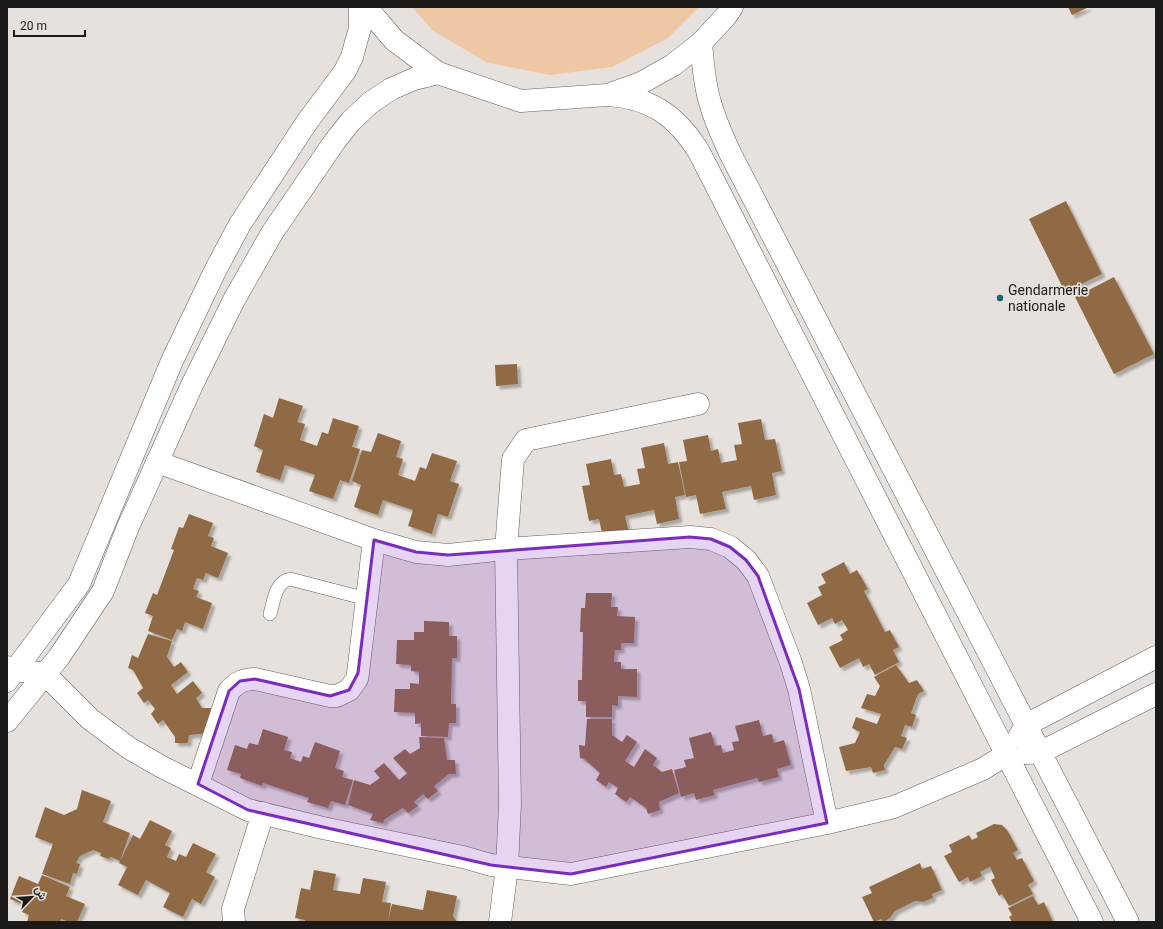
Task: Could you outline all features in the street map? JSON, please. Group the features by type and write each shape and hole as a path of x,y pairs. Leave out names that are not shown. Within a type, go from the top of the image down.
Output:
{"main road":[{"path":"10,673 79,584 172,361 215,271 240,224 352,57 360,28 360,7"},
{"path":"366,7 394,40 438,73 521,101 607,95 624,96 639,100 654,106 668,115 680,126 694,143 1092,922"},
{"path":"607,95 641,83 673,66 701,43 726,16 732,7"},
{"path":"701,43 709,101 719,128 1128,922"},
{"path":"7,721 59,657 103,591 128,527 192,385 234,300 272,233 351,121 370,103 390,89 414,79 438,73"},
{"path":"500,922 507,867 510,804 506,549 513,459 526,440 698,404"},
{"path":"157,462 374,540 416,552 448,555 506,549 690,537 711,539 730,547 746,560 758,576 791,663 800,689 827,823"},
{"path":"198,784 229,691 240,681 255,679 330,696 337,696 349,690 357,679 374,540"},
{"path":"10,673 45,674 90,719 129,748 162,767 248,810 323,828 463,857 491,865 571,874 827,823 894,807 983,769 1007,754 1026,725 1156,657"},
{"path":"1007,754 1041,752 1156,694"},
{"path":"234,922 233,909 263,813"}],"lane":[{"path":"270,614 278,588 285,580 290,579 367,599"}],"highlighted area":[{"path":"690,537 711,539 730,547 746,560 758,576 799,689 827,823 571,874 491,865 248,810 198,784 229,691 240,681 255,679 330,696 349,690 358,673 374,540 416,552 448,555"}],"shaded area":[{"path":"412,7 699,7 668,38 612,67 550,75 488,63 433,31"}],"building":[{"path":"1068,7 1089,7 1072,15"},
{"path":"1066,201 1102,274 1065,292 1029,219"},
{"path":"1114,277 1154,354 1114,374 1075,297"},
{"path":"517,364 518,384 496,386 495,365"},
{"path":"279,398 303,406 297,422 305,424 300,440 317,446 322,432 328,434 333,418 359,426 352,447 360,449 349,483 340,480 333,499 309,491 315,475 285,465 280,480 256,472 263,450 254,446 264,414 273,418"},
{"path":"761,419 765,440 775,439 782,471 772,473 776,495 754,500 751,486 722,492 726,509 700,514 696,495 686,497 679,462 687,461 683,440 708,435 711,451 718,449 721,463 737,460 734,445 742,444 738,423"},
{"path":"378,433 401,441 396,457 403,459 398,475 415,481 420,467 426,469 432,453 457,461 450,481 459,484 448,517 438,514 432,534 408,526 413,510 383,500 378,515 354,507 361,485 352,481 362,450 371,452"},
{"path":"664,443 668,464 678,462 685,495 675,497 679,519 657,524 654,510 625,516 629,533 603,538 599,519 589,521 582,486 590,485 586,464 611,459 614,475 621,474 624,487 640,484 637,469 645,468 641,448"},
{"path":"189,514 213,523 208,536 214,538 211,546 228,553 218,578 206,573 203,580 197,578 193,589 199,591 196,597 212,603 203,629 185,622 182,631 177,629 172,640 148,631 153,616 145,613 153,593 157,595 174,550 171,549 179,527 183,528"},
{"path":"844,562 850,574 857,570 868,589 864,591 885,632 890,630 899,647 893,650 899,662 875,675 869,664 863,667 859,658 840,668 829,647 843,640 840,635 848,630 842,620 835,624 832,618 818,625 807,603 822,595 818,587 826,583 821,574"},
{"path":"586,593 612,593 611,607 618,607 617,616 635,617 634,643 621,643 621,650 615,650 614,662 621,662 621,669 637,669 637,697 618,696 618,706 612,705 612,717 586,717 586,701 578,701 578,680 582,680 583,632 580,632 581,608 585,608"},
{"path":"424,621 449,622 449,636 457,636 457,658 452,658 451,704 456,704 456,723 449,723 448,737 421,736 421,723 415,724 415,713 394,712 395,689 410,689 410,683 419,684 419,672 411,671 411,665 396,664 397,640 414,640 414,632 424,632"},
{"path":"148,634 172,641 167,657 174,667 181,662 188,672 171,685 177,694 193,681 202,693 196,698 202,708 212,708 211,733 189,735 188,743 175,743 175,737 163,720 158,724 151,714 155,709 148,700 144,703 137,693 143,688 133,670 128,668 132,655 138,658"},
{"path":"896,665 909,683 917,680 924,691 918,694 911,713 916,715 912,727 905,725 901,736 907,738 902,749 895,747 884,765 885,770 873,773 871,767 846,771 839,747 855,743 860,732 852,728 856,717 877,724 881,714 861,708 867,694 875,696 880,686 874,677"},
{"path":"587,719 612,719 612,735 622,742 627,735 637,742 625,761 634,767 645,749 657,758 653,765 662,772 672,769 679,793 659,802 660,810 648,814 646,808 630,797 626,802 615,794 618,788 609,782 606,787 596,780 600,773 584,759 580,758 579,745 585,746"},
{"path":"759,720 763,736 772,734 774,743 784,740 791,765 777,769 779,777 759,782 757,778 713,790 715,795 696,800 694,793 681,797 674,770 686,767 684,760 694,758 689,738 711,732 715,746 721,745 723,753 734,750 732,742 739,741 735,726"},
{"path":"263,729 288,737 284,750 292,752 290,758 301,762 303,756 309,758 315,742 340,751 335,768 344,771 342,777 353,780 345,805 331,801 328,808 307,802 309,798 263,783 262,786 240,778 241,774 227,770 235,745 247,749 249,743 258,745"},
{"path":"419,737 444,738 447,760 455,760 456,774 449,774 434,786 438,791 428,799 423,794 414,802 418,806 408,813 403,808 385,819 383,823 370,820 373,814 348,805 354,780 370,785 380,778 374,771 384,763 399,780 407,773 393,758 405,749 410,754 420,748"},
{"path":"82,790 111,801 103,822 130,833 120,861 111,857 109,859 100,856 101,853 93,850 80,856 76,863 80,864 77,874 73,873 70,884 42,874 53,844 35,837 45,807 64,815 77,809"},
{"path":"150,820 172,831 165,845 171,848 167,857 176,861 179,854 186,857 193,843 216,854 206,872 215,877 201,904 192,899 183,917 163,907 170,893 146,880 138,895 118,885 127,867 119,863 133,835 140,839"},
{"path":"994,824 1002,825 1007,830 1018,850 1013,853 1017,860 1022,858 1034,881 1028,885 1033,894 1009,906 1002,894 999,896 991,880 995,878 990,867 980,872 982,876 970,882 968,877 959,882 944,856 952,852 949,845 969,835 972,840 978,837 976,833"},
{"path":"920,863 922,869 931,866 942,890 932,894 933,898 923,902 915,901 895,911 890,918 883,922 881,919 874,922 862,897 872,893 869,887"},
{"path":"314,870 336,874 333,890 360,894 363,878 386,882 382,902 391,903 388,922 304,922 305,920 295,918 301,888 310,890"},
{"path":"42,875 70,887 66,896 85,904 77,922 69,922 61,919 60,922 27,922 29,915 22,912 25,905 10,899 19,876 38,884"},
{"path":"427,890 457,896 453,916 457,922 388,922 392,904 423,910"},
{"path":"1033,896 1038,905 1044,902 1053,922 1012,922 1009,917 1012,915 1008,908"}],"place":[{"name":"Gendarmerie nationale","path":"1000,298"}]}
